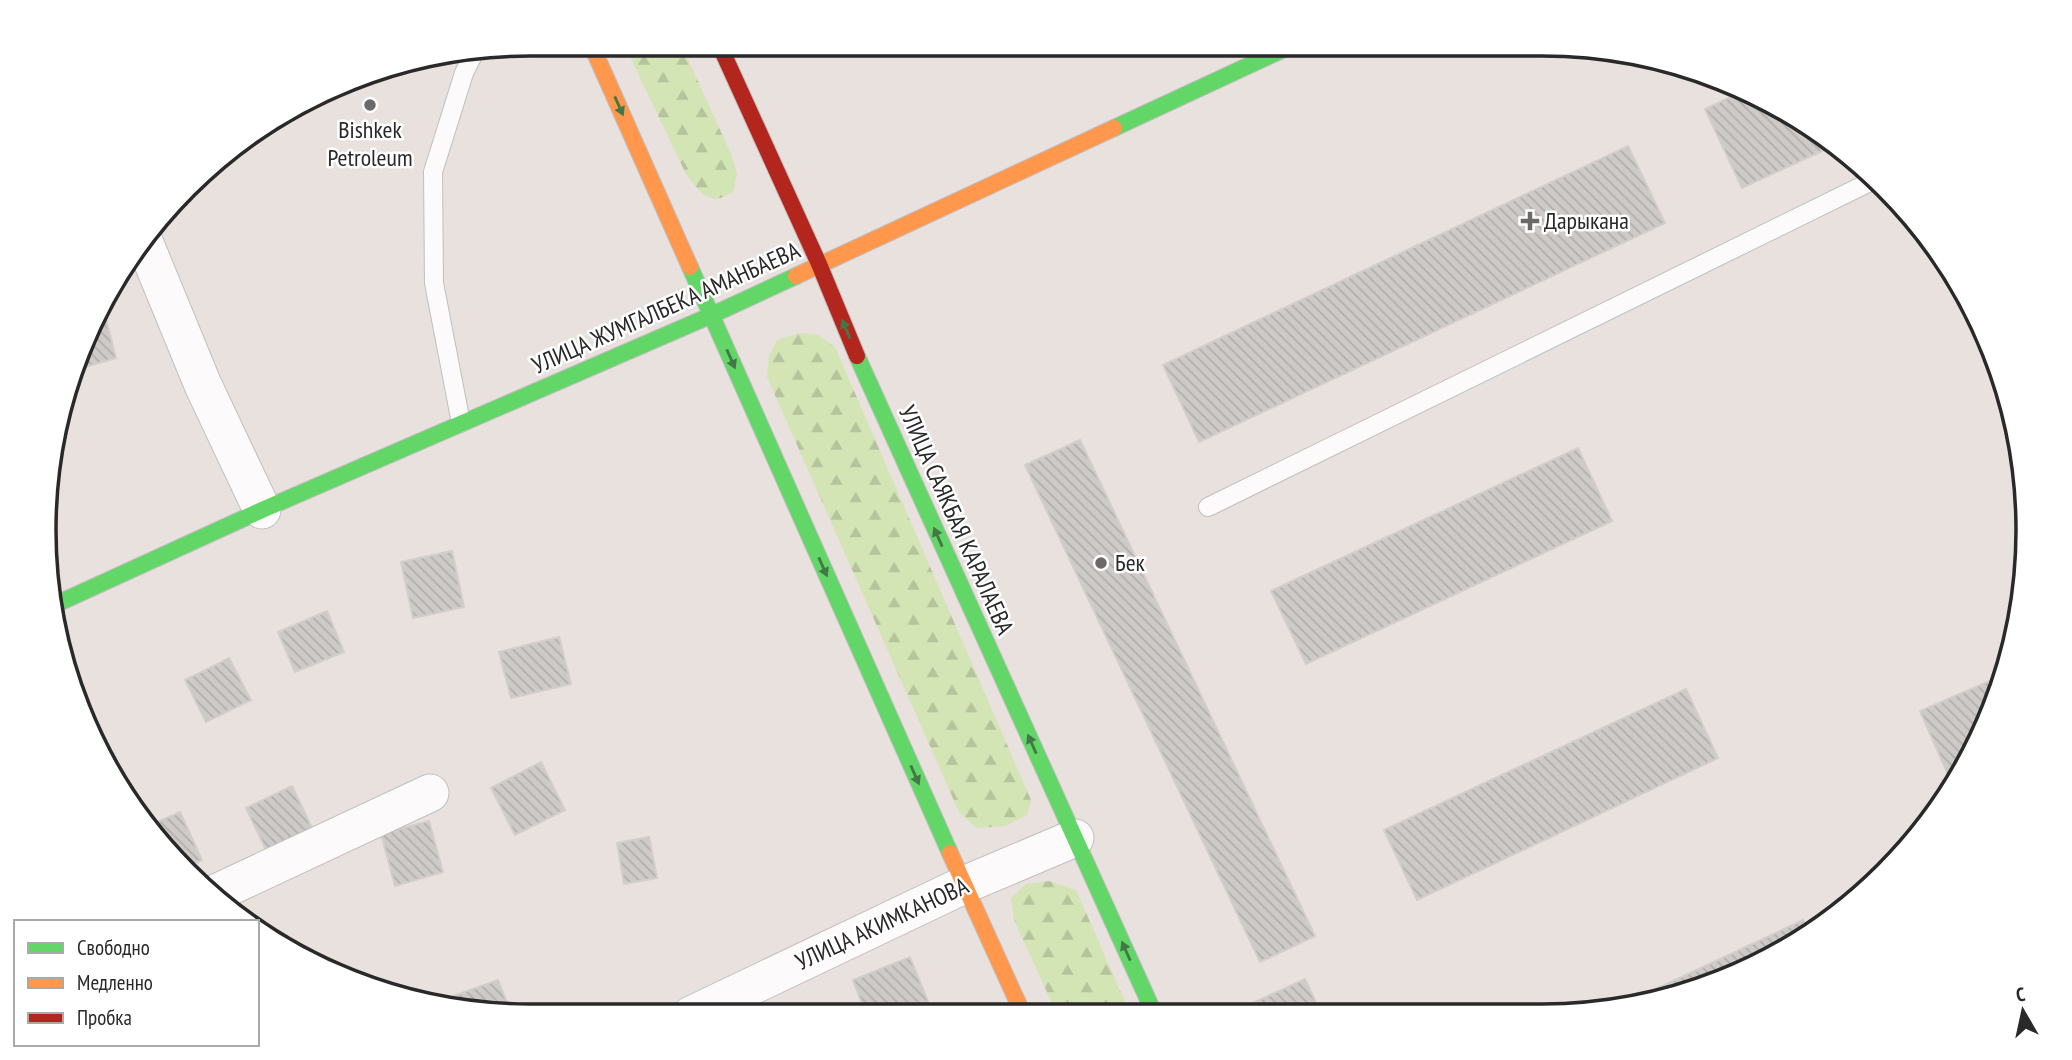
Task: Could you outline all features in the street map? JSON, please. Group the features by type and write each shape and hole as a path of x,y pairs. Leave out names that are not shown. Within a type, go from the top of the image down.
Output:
{"street":[{"path":"596,56 1018,1004"},
{"name":"УЛИЦА САЯКБАЯ КАРАЛАЕВА","path":"724,56 1150,1004"},
{"name":"УЛИЦА ЖУМГАЛБЕКА АМАНБАЕВА","path":"62,602 262,510 712,314 1269,56"},
{"path":"148,250 203,385 262,510"},
{"path":"222,890 429,793"},
{"name":"УЛИЦА АКИМКАНОВА","path":"714,1004 964,885 1075,838"}],"lane":[{"path":"461,423 433,283 433,172 471,60"},
{"path":"1208,507 1866,184"}],"green space":[{"path":"630,56 686,56 731,154 737,174 733,192 713,199 701,193 686,174"},
{"path":"799,333 818,335 835,347 1031,800 1027,815 1005,826 976,828 959,812 767,377 769,355 777,340"},
{"path":"1049,881 1076,890 1126,1004 1052,1004 1014,920 1011,898 1026,884"}],"building":[{"path":"1732,96 1779,120 1825,150 1742,188 1705,109"},
{"path":"1628,146 1665,223 1199,442 1163,365"},
{"path":"106,318 116,358 85,367"},
{"path":"1080,440 1315,936 1260,962 1025,465"},
{"path":"1578,448 1612,521 1306,664 1271,591"},
{"path":"452,551 464,607 413,618 401,562"},
{"path":"327,611 344,652 295,672 278,632"},
{"path":"559,637 571,684 511,698 499,652"},
{"path":"229,658 251,700 206,722 185,680"},
{"path":"1992,680 1967,740 1948,774 1920,711"},
{"path":"1686,689 1718,758 1417,900 1384,830"},
{"path":"541,762 565,810 515,835 491,788"},
{"path":"292,786 313,830 267,852 246,808"},
{"path":"180,812 202,860 194,864 157,822"},
{"path":"429,821 443,872 395,886 381,834"},
{"path":"649,837 657,878 624,884 617,843"},
{"path":"1803,920 1805,924 1752,955 1723,968 1652,991"},
{"path":"910,957 929,1004 862,1004 853,980"},
{"path":"1305,979 1317,1004 1251,1004"},
{"path":"498,980 507,1003 468,1000 450,997"}],"traffic: fast":[{"path":"1114,128 1269,56"},
{"path":"690,267 950,853"},
{"path":"62,602 262,510 796,276"},
{"path":"857,356 1150,1004"}],"traffic: slow":[{"path":"596,56 690,267"},
{"path":"796,276 1114,128"},
{"path":"950,853 1018,1004"}],"traffic: jam":[{"path":"724,56 819,264 857,356"}],"place":[{"name":"Bishkek Petroleum","path":"370,105"},
{"name":"Дарыкана","path":"1530,221"},
{"name":"Бек","path":"1101,563"}]}
